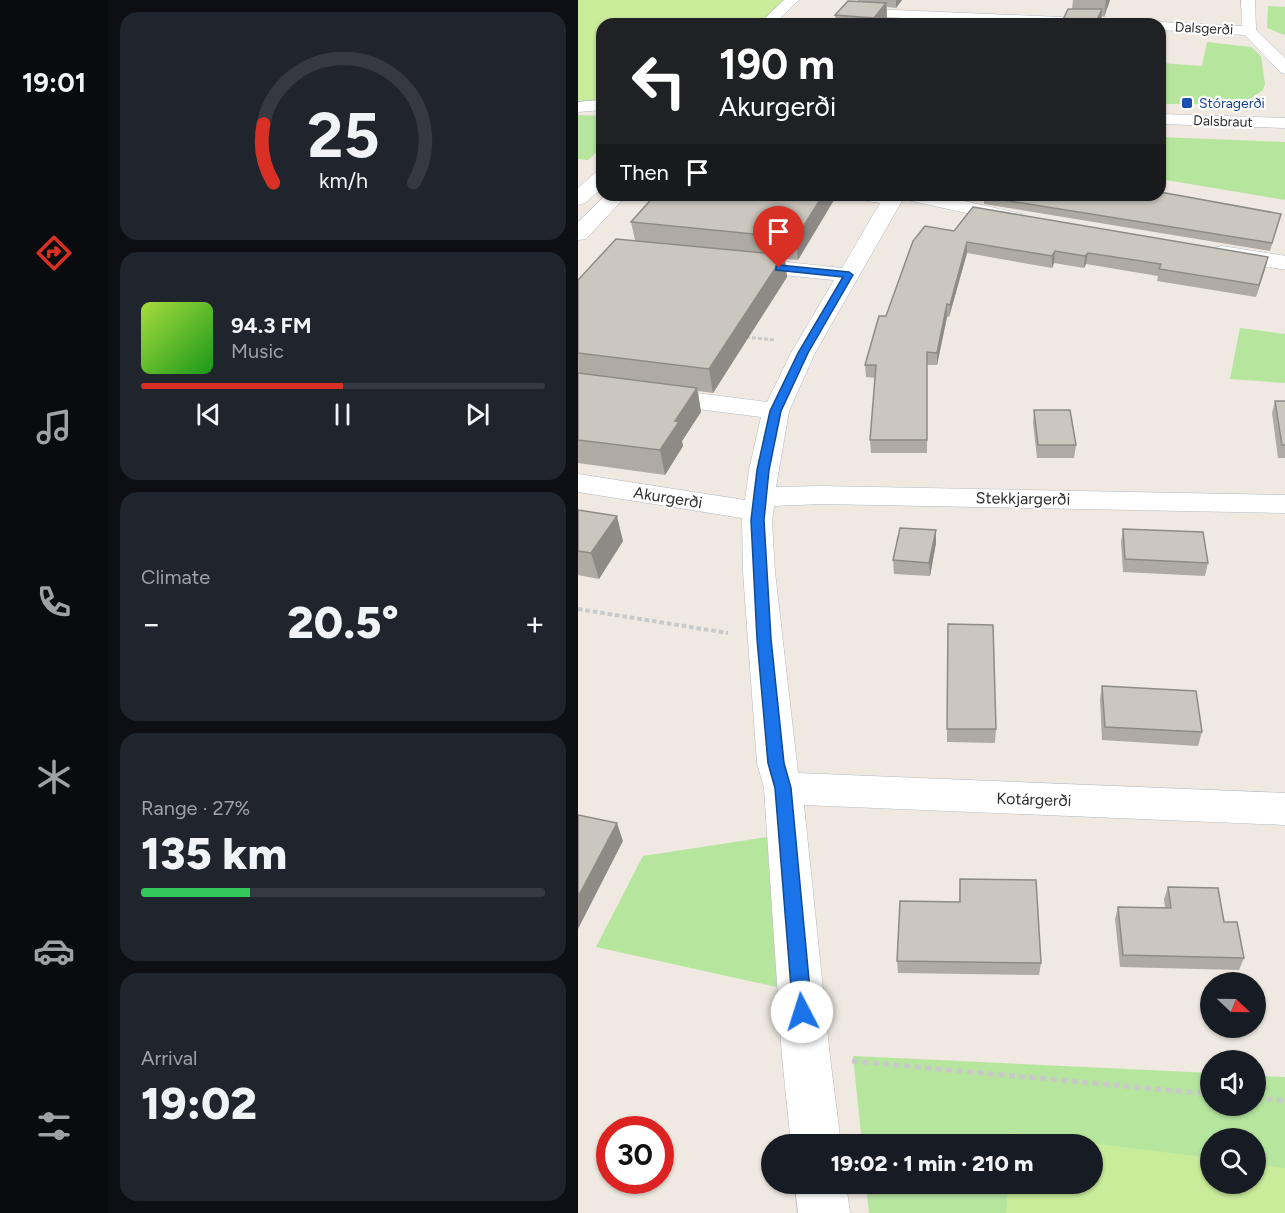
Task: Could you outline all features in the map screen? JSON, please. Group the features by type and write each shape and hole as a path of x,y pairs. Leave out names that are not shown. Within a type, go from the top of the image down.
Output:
{"street":[{"path":"1248,0 1248,31 1286,69"},
{"path":"775,18 797,4"},
{"path":"790,18 797,4"},
{"path":"847,12 990,18"},
{"name":"Dalsgerði","path":"1166,26 1248,31"},
{"name":"Dalsbraut","path":"1166,109 1286,111"},
{"name":"Dalsbraut","path":"1166,119 1286,123"},
{"path":"578,199 596,182"},
{"path":"578,234 611,201"},
{"path":"815,1134 783,788 776,763 764,639 759,504 763,470 776,411 808,344 849,275 886,201"},
{"path":"918,201 1033,221"},
{"path":"1205,250 1286,263"},
{"path":"721,262 849,275"},
{"path":"578,386 776,411"},
{"name":"Akurgerði","path":"578,483 759,504"},
{"name":"Stekkjargerði","path":"759,504 821,495 1286,504"},
{"name":"Kotárgerði","path":"783,788 1286,809"},
{"path":"822,1194 824,1213"}],"path":[{"path":"739,336 808,344"},
{"path":"578,609 764,639"},
{"path":"806,1057 1200,1093"},
{"path":"1266,1099 1286,1101"}],"green space":[{"path":"578,0 791,0 771,18 596,18 596,100 578,101"},
{"path":"1268,6 1285,7 1285,35 1267,28"},
{"path":"1207,42 1251,47 1261,56 1265,84 1263,90 1250,99 1233,104 1166,104 1166,63 1202,66"},
{"path":"578,115 596,116 596,153 588,160 578,159"},
{"path":"1166,137 1285,142 1285,200 1166,180"},
{"path":"1240,328 1285,334 1285,383 1230,379"},
{"path":"767,837 777,987 596,947 643,856"},
{"path":"853,1056 1200,1072 1200,1116 1266,1116 1266,1076 1285,1077 1285,1213 869,1213 867,1194 1103,1194 1103,1134 861,1134"},
{"path":"1103,1144 1200,1157 1200,1194 1266,1194 1266,1165 1285,1168 1285,1213 1006,1213 1007,1194 1103,1194"}],"building":[{"path":"848,1 886,3 874,18 835,15"},
{"path":"1068,9 1102,9 1098,18 1064,18"},
{"path":"1166,193 1281,214 1272,243 1009,201 1166,201"},
{"path":"650,201 819,201 796,238 631,222"},
{"path":"973,207 1268,257 1259,285 1159,269 1161,264 1088,253 1085,256 1055,251 1052,256 967,242 950,305 947,304 937,353 927,352 927,440 870,440 876,365 865,365 879,316 886,316 913,241 925,226 954,231"},
{"path":"616,239 784,255 709,369 578,353 578,280"},
{"path":"578,373 697,388 675,421 679,422 660,450 578,440"},
{"path":"1275,401 1286,401 1286,445 1282,445"},
{"path":"1034,410 1070,410 1076,445 1038,445"},
{"path":"578,510 617,516 591,553 578,551"},
{"path":"900,528 936,530 929,563 893,560"},
{"path":"1123,529 1203,532 1208,563 1125,559"},
{"path":"948,624 993,625 996,729 947,729"},
{"path":"1102,686 1196,691 1202,732 1105,727"},
{"path":"578,815 617,823 578,897"},
{"path":"960,879 1036,880 1041,963 897,961 900,901 960,902"},
{"path":"1168,887 1218,888 1224,922 1237,922 1244,958 1123,955 1118,907 1171,908"}],"place":[{"name":"Stóragerði","path":"1187,103"}],"route":[{"path":"779,268 849,275 803,353 776,411 763,470 757,520 764,639 776,763 783,788 802,1012"}]}
